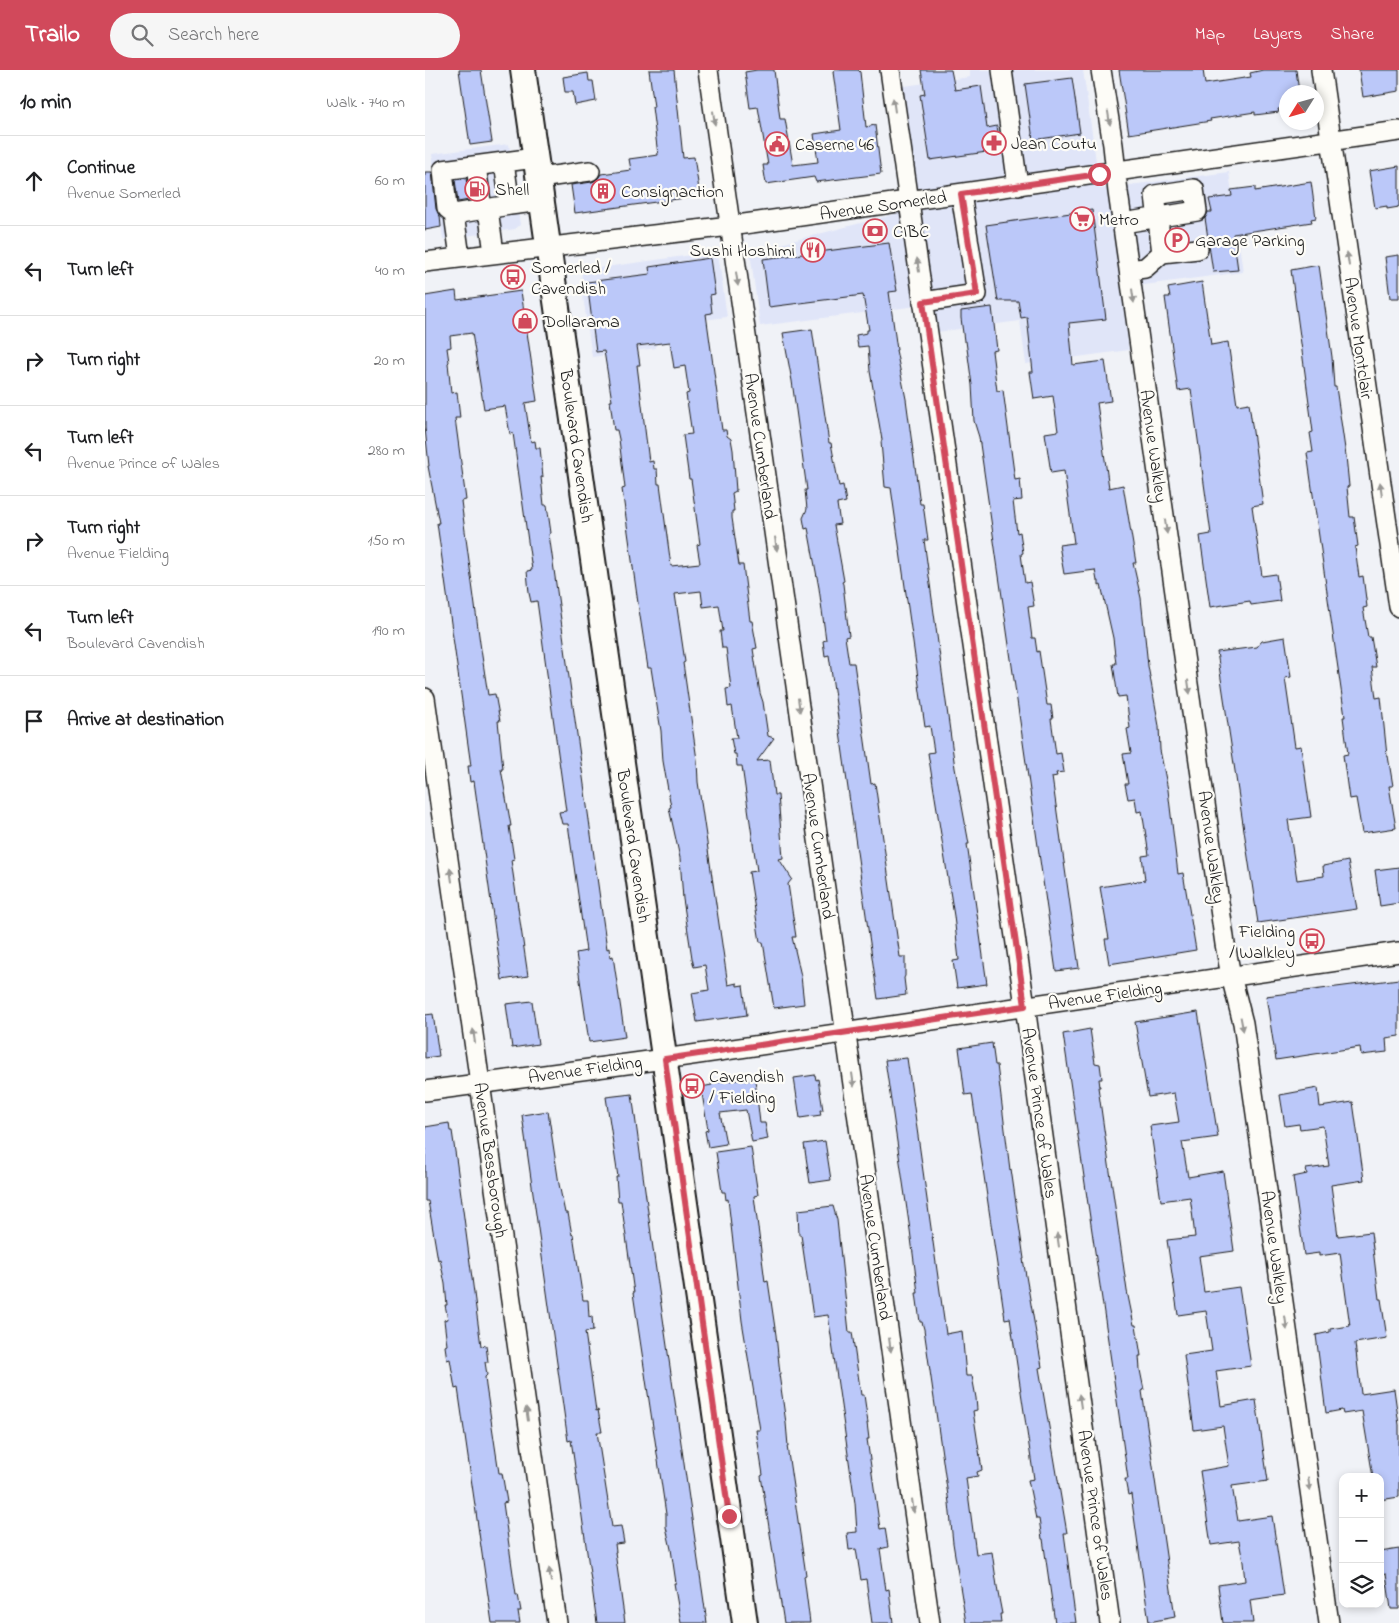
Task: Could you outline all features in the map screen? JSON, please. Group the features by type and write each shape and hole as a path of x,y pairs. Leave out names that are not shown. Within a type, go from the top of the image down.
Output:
{"main road":[{"name":"Boulevard Cavendish","path":"523,70 745,1623"}],"street":[{"name":"Avenue Cumberland","path":"708,70 930,1623"},
{"name":"Avenue Prince of Wales","path":"889,70 1025,1006 1110,1623"},
{"path":"1002,70 1018,186"},
{"name":"Avenue Walkley","path":"1101,70 1231,976 1243,1023 1329,1623"},
{"name":"Avenue Montclair","path":"1321,70 1399,607"},
{"name":"Avenue Somerled","path":"425,262 730,226 1399,131"},
{"path":"1123,223 1197,210 1194,189 1197,176 1193,160"},
{"path":"504,162 510,206"},
{"path":"460,257 454,214 447,208 443,170 504,162 537,168 590,171"},
{"path":"476,166 494,253"},
{"path":"1152,166 1162,253"},
{"path":"1155,195 1194,189"},
{"path":"923,302 977,294 961,194"},
{"path":"454,214 542,201"},
{"path":"1129,270 1145,268 1162,253 1198,249"},
{"name":"Avenue Bessborough","path":"425,698 557,1623"},
{"name":"Avenue Fielding","path":"425,1092 1399,952"}],"shaded area":[{"path":"970,70 1083,70 1100,189 1229,172 1243,272 1121,288 1129,350 1026,364 1020,321 929,333 925,305 760,326 750,252 914,209 897,87 970,77"},
{"path":"509,144 520,225 515,229 443,239 432,154"},
{"path":"712,253 719,260 727,317 654,326 656,348 592,357 583,296 587,295 585,286 581,286 582,271"}],"building":[{"path":"459,70 481,70 492,142 470,145"},
{"path":"649,70 674,70 683,158 694,157 700,196 575,213 571,185 592,182 597,180 601,174 631,170 629,159 658,155"},
{"path":"774,70 780,119 785,119 793,165 818,162 814,134 841,130 833,72 834,70 858,70 860,72 866,127 875,125 881,174 816,182 814,177 766,184 763,165 768,165 758,107 750,108 745,72"},
{"path":"921,70 951,70 955,90 981,86 987,128 997,126 1001,150 930,160 920,95 925,94"},
{"path":"1119,70 1203,70 1205,84 1251,77 1250,73 1263,70 1296,70 1298,85 1279,85 1279,112 1255,115 1255,112 1129,134"},
{"path":"1359,70 1399,70 1399,91 1363,97"},
{"path":"588,73 589,81 593,81 596,101 575,105 573,92 565,92 563,77"},
{"path":"1072,78 1080,133 1033,140 1025,84"},
{"path":"1399,166 1399,207 1375,208 1369,171"},
{"path":"425,172 432,172 436,209 440,216 441,227 425,230"},
{"path":"466,178 469,200 458,202 455,180"},
{"path":"1311,182 1316,218 1311,219 1312,222 1233,234 1238,270 1213,272 1205,218 1208,212 1212,212 1209,199 1232,196 1231,190 1255,187 1255,191"},
{"path":"1092,210 1106,319 1069,323 1073,365 1105,361 1111,401 1097,403 1109,488 1123,485 1136,563 1133,563 1141,598 1148,666 1159,726 1160,750 1168,790 1178,874 1183,873 1196,950 1109,964 1105,939 1109,939 1100,887 1145,880 1142,856 1149,855 1142,811 1137,812 1135,798 1128,799 1125,784 1128,784 1123,754 1131,753 1127,729 1130,728 1126,696 1118,697 1113,664 1116,664 1113,638 1101,585 1099,586 1095,570 1064,574 1059,545 1074,543 1064,471 1051,473 1045,433 1058,431 1053,396 1034,399 1030,372 1033,372 1027,317 1021,318 1018,301 998,301 986,225"},
{"path":"889,243 897,291 889,292 896,350 906,399 920,504 923,504 928,540 924,540 955,768 969,844 967,844 987,984 957,988 953,961 959,960 954,916 928,753 934,752 930,726 925,727 891,488 885,487 882,440 870,371 868,346 858,347 856,335 867,333 867,330 869,330 863,295 769,307 763,259"},
{"path":"1399,255 1399,298 1390,298 1385,257"},
{"path":"710,258 715,294 710,295 712,313 706,314 722,430 726,430 727,436 731,439 733,450 736,491 732,493 734,511 732,511 732,518 739,565 743,565 750,621 752,621 757,648 753,649 768,736 774,738 757,761 770,760 774,795 778,795 783,858 779,859 792,879 788,884 796,937 792,937 801,976 804,1004 774,1008 763,942 760,942 749,872 757,871 742,766 737,766 736,754 734,754 731,738 737,738 732,706 728,707 726,689 731,688 726,648 722,648 720,631 723,631 719,605 703,607 701,591 675,594 697,760 698,782 728,985 737,983 737,986 743,985 747,1015 697,1022 692,993 709,990 705,965 694,967 692,958 683,899 680,858 669,808 671,807 663,761 661,731 651,668 648,668 638,603 622,489 625,488 619,439 617,430 614,430 610,401 612,401 604,351 596,352 587,282 650,274 649,267","holes":["670,342 674,368 685,366 689,393 686,394 692,434 683,435 700,544 697,545 700,563 671,566 657,469 654,469 653,461 649,462 637,365 640,365 637,346"]},
{"path":"1319,265 1332,357 1334,387 1336,387 1346,456 1350,517 1354,517 1358,546 1355,547 1359,577 1363,576 1367,607 1363,608 1368,637 1371,637 1376,667 1372,667 1376,698 1381,697 1387,756 1393,786 1389,786 1396,828 1362,833 1356,798 1349,799 1343,755 1348,754 1343,717 1345,717 1307,453 1313,452 1310,433 1313,432 1291,270"},
{"path":"1202,282 1211,345 1228,342 1237,405 1249,403 1263,504 1252,506 1262,576 1276,574 1280,601 1251,605 1250,601 1210,607 1200,536 1211,534 1191,389 1178,391 1165,297 1170,297 1168,288"},
{"path":"456,291 457,300 521,291 537,401 525,403 531,442 535,441 536,448 540,448 544,505 547,505 551,533 549,534 607,949 609,948 610,957 613,956 625,1037 589,1042 576,953 586,951 568,824 562,824 559,812 566,811 537,601 531,602 529,593 527,571 532,570 513,433 510,434 505,406 484,409 472,333 450,336 451,347 447,348 448,363 451,393 457,392 460,418 455,418 466,500 461,501 480,643 488,695 495,694 500,721 498,721 503,769 501,769 511,826 509,826 514,859 511,860 528,976 502,980 474,781 470,782 468,766 471,766 437,523 439,523 428,466 425,428 425,296"},
{"path":"992,307 997,350 992,351 997,391 1003,390 1015,480 1020,479 1022,500 1013,501 1017,533 1020,532 1025,583 1030,582 1034,606 1028,607 1032,638 1035,638 1037,652 1039,651 1047,705 1051,705 1056,754 1061,753 1064,772 1056,773 1057,776 1052,777 1079,968 1056,971 979,437 974,421 972,385 961,318 961,311"},
{"path":"812,329 829,443 831,443 839,486 843,485 846,502 837,504 840,524 834,525 844,581 842,582 849,636 845,637 849,663 854,663 871,784 875,783 900,957 905,957 904,978 906,995 878,999 829,655 825,656 823,641 826,640 819,588 808,528 805,529 803,518 807,509 805,490 807,490 792,381 783,333"},
{"path":"1285,637 1291,677 1285,678 1295,747 1301,746 1311,817 1288,820 1297,880 1324,876 1323,866 1348,861 1357,909 1258,923 1217,652 1257,647 1262,641"},
{"path":"1399,867 1399,903 1380,906 1375,870"},
{"path":"1399,979 1399,1036 1386,1038 1387,1052 1361,1055 1360,1047 1276,1060 1266,996"},
{"path":"532,1001 538,1044 512,1048 506,1004"},
{"path":"1198,1012 1218,1137 1182,1142 1188,1177 1223,1171 1234,1251 1199,1256 1204,1292 1239,1287 1251,1366 1216,1371 1221,1406 1256,1400 1268,1481 1232,1486 1238,1521 1272,1516 1284,1595 1250,1600 1253,1623 1223,1623 1218,1585 1245,1581 1243,1562 1239,1541 1211,1545 1200,1471 1229,1466 1223,1426 1194,1430 1184,1355 1212,1351 1206,1311 1178,1315 1167,1240 1195,1237 1190,1197 1161,1201 1150,1126 1179,1122 1174,1093 1148,1097 1135,1022"},
{"path":"433,1014 439,1056 425,1058 425,1015"},
{"path":"1090,1029 1095,1063 1100,1064 1102,1079 1099,1079 1100,1087 1098,1087 1127,1291 1134,1325 1136,1325 1141,1356 1139,1356 1140,1370 1144,1390 1142,1391 1175,1617 1149,1622 1131,1494 1128,1495 1125,1479 1128,1479 1063,1034"},
{"path":"992,1043 995,1065 997,1065 1023,1259 1042,1367 1039,1368 1067,1533 1064,1533 1076,1623 1055,1623 1043,1539 1039,1519 1036,1519 1028,1480 1034,1479 1010,1318 1005,1319 972,1094 965,1095 959,1048"},
{"path":"907,1058 946,1334 962,1331 966,1376 972,1376 976,1398 977,1410 973,1411 982,1470 977,1472 978,1476 966,1478 976,1554 992,1552 1002,1614 1000,1614 1001,1623 966,1623 953,1543 924,1329 922,1322 920,1322 910,1230 885,1060"},
{"path":"815,1075 816,1080 818,1079 823,1110 820,1110 821,1115 800,1118 794,1078"},
{"path":"745,1079 745,1081 755,1079 760,1123 765,1123 768,1139 752,1142 746,1110 720,1113 726,1144 708,1147 705,1131 708,1130 701,1087 712,1085 711,1083"},
{"path":"1318,1088 1320,1107 1353,1102 1364,1180 1331,1185 1338,1236 1371,1232 1379,1299 1381,1299 1387,1338 1355,1343 1361,1394 1394,1389 1399,1425 1399,1497 1384,1499 1384,1473 1372,1473 1362,1411 1343,1414 1342,1410 1326,1413 1316,1335 1330,1332 1330,1329 1350,1326 1340,1253 1319,1256 1319,1253 1304,1255 1293,1177 1307,1174 1306,1169 1329,1166 1323,1126 1300,1129 1299,1124 1285,1126 1280,1095"},
{"path":"632,1094 707,1623 681,1623 621,1201 618,1201 616,1177 618,1177 606,1097"},
{"path":"548,1111 559,1184 565,1213 568,1213 573,1234 583,1300 588,1300 589,1317 592,1316 593,1331 585,1332 596,1411 598,1410 602,1432 597,1432 612,1527 621,1526 624,1543 615,1544 615,1552 625,1623 597,1623 571,1440 568,1441 522,1115"},
{"path":"449,1123 457,1165 481,1346 486,1345 488,1362 485,1362 486,1386 499,1473 502,1473 507,1502 503,1503 516,1595 518,1595 521,1611 518,1611 520,1623 492,1623 458,1388 455,1389 450,1359 447,1360 445,1346 447,1345 444,1320 448,1319 445,1305 447,1305 445,1284 440,1259 438,1260 428,1201 425,1201 425,1127"},
{"path":"825,1141 831,1180 810,1183 804,1144"},
{"path":"751,1147 758,1195 754,1196 765,1282 768,1281 776,1335 787,1446 806,1575 804,1576 810,1623 784,1623 761,1476 763,1475 756,1430 760,1430 742,1321 728,1199 726,1200 725,1192 722,1192 716,1152"},
{"path":"833,1206 837,1220 849,1332 852,1332 861,1395 864,1395 868,1423 869,1439 867,1439 880,1529 885,1528 888,1547 880,1549 886,1590 889,1589 893,1623 872,1623 866,1579 861,1580 856,1549 849,1550 847,1533 857,1532 855,1503 828,1315 813,1317 801,1235 799,1235 798,1210"},
{"path":"1399,1549 1399,1609 1391,1609 1386,1574 1384,1574 1384,1551"}],"place":[{"name":"Jean Coutu","path":"994,143"},
{"name":"Caserne 46","path":"777,144"},
{"name":"Shell","path":"477,189"},
{"name":"Consignaction","path":"603,191"},
{"name":"Metro","path":"1082,219"},
{"name":"CIBC","path":"875,231"},
{"name":"Garage Parking","path":"1177,240"},
{"name":"Sushi Hoshimi","path":"813,250"},
{"name":"Somerled / Cavendish","path":"513,277"},
{"name":"Dollarama","path":"525,321"},
{"name":"Fielding / Walkley","path":"1312,941"},
{"name":"Cavendish / Fielding","path":"692,1086"}],"route":[{"path":"729,1516 665,1059 1025,1006 923,302 977,294 961,194 1099,174"}]}
